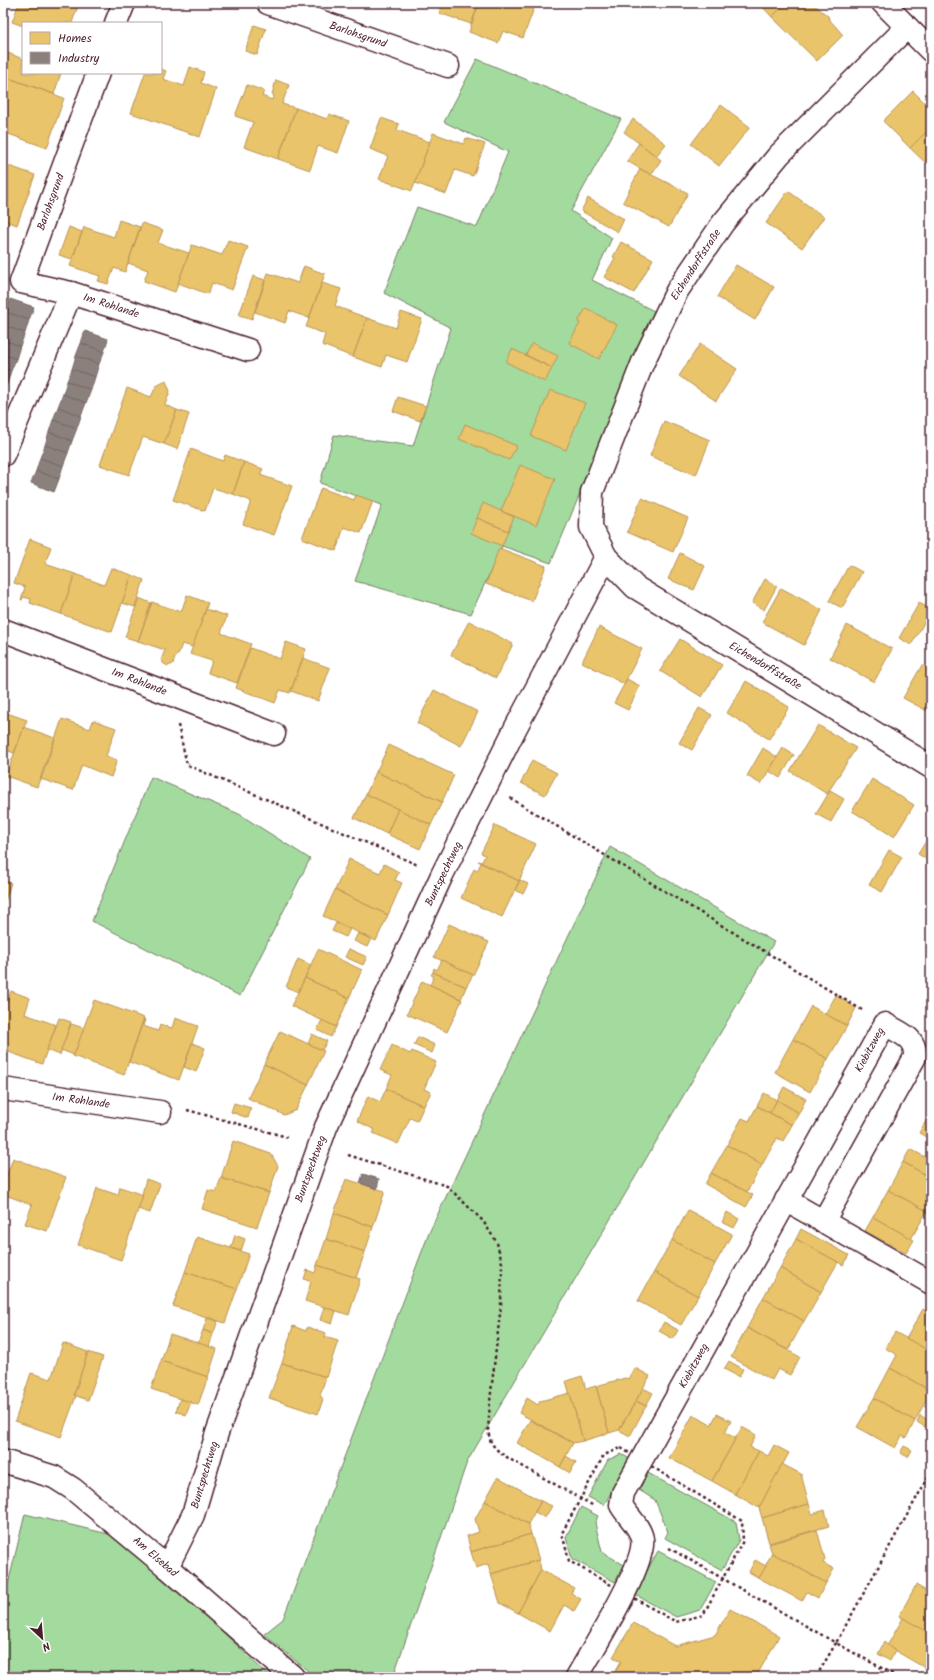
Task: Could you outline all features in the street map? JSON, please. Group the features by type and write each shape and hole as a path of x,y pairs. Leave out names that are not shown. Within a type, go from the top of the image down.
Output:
{"street":[{"path":"116,22 124,3"},
{"name":"Barlohsgrund","path":"268,3 448,66"},
{"path":"883,3 931,51"},
{"name":"Eichendorffstraße","path":"907,27 779,155 723,223 677,291 643,362 592,492 590,527 606,557 635,587 931,767"},
{"name":"Barlohsgrund","path":"71,294 21,282 98,74"},
{"name":"Im Rohlande","path":"3,455 71,294 248,350"},
{"path":"488,784 516,727 606,557"},
{"name":"Im Rohlande","path":"3,630 274,734"},
{"name":"Buntspechtweg","path":"167,1567 193,1515 217,1433 326,1127 442,875 488,784"},
{"name":"Kiebitzweg","path":"577,1677 624,1593 638,1564 643,1549 642,1539 637,1529 621,1505 623,1493 885,1024 910,1039 916,1048 915,1057 823,1222"},
{"name":"Im Rohlande","path":"3,1089 160,1112"},
{"path":"786,1200 931,1283"},
{"name":"Am Elsebad","path":"3,1462 54,1477 73,1489 167,1567 293,1677"}],"path":[{"path":"171,695 187,765 442,875"},
{"path":"488,784 885,1024"},
{"path":"160,1112 184,1109 287,1137"},
{"path":"348,1156 447,1186 484,1221 497,1243 502,1263 501,1305 488,1431 491,1443 499,1452 898,1677"},
{"path":"816,1677 931,1472"}],"green space":[{"path":"477,59 621,119 571,211 612,238 592,280 656,312 551,563 502,546 471,614 355,581 382,505 320,483 334,435 413,446 451,328 384,293 417,207 477,227 508,152 444,122"},
{"path":"151,777 239,814 310,859 240,996 92,921"},
{"path":"610,847 774,942 467,1462 393,1677 315,1677 264,1634 283,1619 429,1233"},
{"path":"621,1454 630,1459 604,1505 588,1497 608,1460"},
{"path":"648,1473 736,1522 739,1540 722,1570 665,1538 668,1532 655,1500 639,1490"},
{"path":"581,1507 598,1516 595,1523 602,1552 624,1565 615,1582 572,1559 566,1537"},
{"path":"25,1514 125,1538 270,1677 3,1677 3,1605"},
{"path":"658,1551 716,1582 700,1610 676,1617 634,1594"}],"building: Homes":[{"path":"19,3 31,6 32,3 79,3 72,22 22,22 22,26 12,22"},
{"path":"443,3 479,3 471,24 439,13"},
{"path":"479,3 507,3 512,5 512,3 536,3 523,38 503,31 498,43 469,32"},
{"path":"759,3 786,3 772,17"},
{"path":"786,3 812,3 829,17 828,18 843,35 817,61 772,17"},
{"path":"254,25 266,29 257,55 245,51"},
{"path":"8,53 22,59 22,74 61,74 54,94 3,76 3,67"},
{"path":"190,67 204,72 201,83 216,89 200,137 131,113 145,74 162,74 162,69 166,71 163,79 184,86"},
{"path":"3,76 64,98 47,148 3,132"},
{"path":"276,80 289,85 282,104 296,108 278,159 244,147 253,122 235,116 247,85 264,91 262,96 272,100"},
{"path":"913,91 931,109 931,127 910,148 883,121"},
{"path":"721,105 750,127 719,166 691,144"},
{"path":"296,108 327,119 329,114 349,121 338,153 318,146 310,170 278,159"},
{"path":"381,118 399,124 397,130 430,142 412,191 379,179 388,156 370,149"},
{"path":"633,119 666,144 656,156 624,132"},
{"path":"931,127 931,168 910,148"},
{"path":"433,133 464,144 466,138 485,144 473,176 455,170 446,194 415,183"},
{"path":"639,143 661,160 651,175 627,161"},
{"path":"3,164 35,175 17,225 3,220"},
{"path":"640,169 688,193 669,227 623,202"},
{"path":"788,191 824,217 802,248 766,223"},
{"path":"588,198 624,219 618,232 581,211"},
{"path":"3,220 9,222 3,238"},
{"path":"119,220 140,227 125,272 114,268 108,284 98,281 100,276 70,266 84,227 114,237"},
{"path":"142,223 163,230 158,243 189,253 175,292 144,281 148,270 128,263"},
{"path":"69,227 82,232 72,259 59,255"},
{"path":"228,240 248,247 232,290 212,283 208,294 178,283 192,245 222,255"},
{"path":"621,242 653,259 634,293 604,277 615,258 613,257"},
{"path":"736,265 774,287 755,320 717,297"},
{"path":"304,266 325,274 309,318 289,311 285,323 255,312 268,273 298,283"},
{"path":"253,276 265,280 252,319 239,315"},
{"path":"322,283 341,289 335,306 367,318 353,357 322,345 325,334 306,327"},
{"path":"586,308 617,325 599,359 569,343"},
{"path":"401,312 422,319 407,362 386,355 382,367 353,357 367,318 396,328"},
{"path":"532,343 558,356 552,368 526,355"},
{"path":"700,344 737,369 716,401 679,376"},
{"path":"512,349 552,368 545,382 506,362"},
{"path":"166,381 170,391 165,405 177,410 164,444 143,437 129,475 100,465 127,388 151,397 156,386"},
{"path":"550,390 585,403 566,450 531,436"},
{"path":"398,397 426,406 420,421 393,411"},
{"path":"177,410 189,414 177,449 164,444"},
{"path":"664,421 710,440 696,475 650,456"},
{"path":"465,424 517,446 509,460 459,439"},
{"path":"191,449 223,461 225,455 244,462 233,494 213,488 205,511 173,500"},
{"path":"244,462 263,469 260,475 292,486 274,535 243,524 251,501 233,494"},
{"path":"520,465 555,479 536,525 501,511"},
{"path":"321,488 354,500 356,495 373,501 361,533 344,527 336,551 302,538"},
{"path":"642,498 688,518 673,552 627,532"},
{"path":"483,503 514,517 508,531 477,518"},
{"path":"477,518 508,531 502,546 471,533"},
{"path":"30,539 51,547 45,564 75,574 61,614 30,603 31,599 23,597 21,600 25,587 14,583"},
{"path":"499,548 546,566 532,601 486,584"},
{"path":"680,553 705,566 694,590 668,579"},
{"path":"849,565 862,572 842,608 829,601"},
{"path":"111,568 132,575 112,632 61,614 75,574 104,585"},
{"path":"132,575 144,580 135,607 122,603"},
{"path":"765,579 777,586 764,610 752,603"},
{"path":"781,588 822,610 804,645 762,622"},
{"path":"187,595 208,603 193,647 182,644 173,664 168,666 161,660 165,650 138,641 152,602 181,612"},
{"path":"139,598 151,603 138,641 125,637"},
{"path":"919,603 931,609 931,611 911,645 899,638"},
{"path":"206,609 227,616 221,633 251,644 237,683 208,673 212,661 190,654"},
{"path":"469,621 513,644 496,678 451,655"},
{"path":"847,625 892,649 874,682 830,658"},
{"path":"599,627 642,649 624,684 582,662"},
{"path":"680,639 722,665 702,697 660,671"},
{"path":"286,642 306,649 290,693 280,690 275,703 236,688 250,648 280,659"},
{"path":"303,658 330,668 318,701 291,691"},
{"path":"922,665 931,670 931,713 903,698"},
{"path":"627,679 640,686 628,710 614,703"},
{"path":"746,681 789,707 769,739 727,713"},
{"path":"434,690 478,712 461,746 417,723"},
{"path":"699,708 712,715 692,750 679,743"},
{"path":"7,713 27,720 14,753 3,749 3,723"},
{"path":"62,719 90,729 93,720 116,728 106,756 117,760 111,777 82,765 73,790 41,779"},
{"path":"818,725 856,748 827,794 790,771"},
{"path":"24,727 55,738 37,787 6,776"},
{"path":"389,745 454,775 442,802 376,772"},
{"path":"763,748 777,757 761,784 747,776"},
{"path":"783,748 794,755 780,778 769,771"},
{"path":"532,760 557,773 545,795 521,783"},
{"path":"376,772 442,802 431,825 366,794"},
{"path":"872,779 914,805 894,837 852,811"},
{"path":"830,791 844,799 831,822 816,814"},
{"path":"366,794 398,809 387,834 354,818"},
{"path":"398,809 431,825 420,849 387,834"},
{"path":"495,825 536,844 519,881 478,861 482,862 485,855 481,853"},
{"path":"931,833 931,862 918,854"},
{"path":"889,850 902,857 882,892 869,885"},
{"path":"349,859 380,873 384,864 399,872 395,880 402,883 388,915 335,890"},
{"path":"481,863 519,881 502,917 461,898 474,869 477,871"},
{"path":"3,880 11,883 3,907"},
{"path":"520,880 528,884 523,894 515,890"},
{"path":"335,890 388,915 376,941 323,916"},
{"path":"336,923 350,929 346,937 332,931"},
{"path":"449,924 489,942 473,975 434,957"},
{"path":"358,933 371,939 367,947 354,941"},
{"path":"318,949 362,970 349,998 305,978"},
{"path":"349,949 367,957 363,965 345,957"},
{"path":"298,959 311,965 298,992 286,987"},
{"path":"442,960 473,975 466,987 433,972 434,968 437,970"},
{"path":"433,972 466,987 461,999 430,985 434,976 431,975"},
{"path":"305,978 349,998 336,1027 291,1006"},
{"path":"422,981 462,1000 447,1032 407,1014"},
{"path":"11,991 30,998 25,1014 56,1025 42,1064 3,1050 3,1012"},
{"path":"836,995 856,1008 847,1026 825,1014"},
{"path":"94,1000 144,1018 124,1075 73,1056"},
{"path":"811,1006 847,1026 828,1059 793,1039"},
{"path":"59,1018 71,1022 60,1055 47,1050"},
{"path":"175,1018 198,1026 179,1080 129,1062 144,1019 143,1026 158,1031 160,1025 172,1028"},
{"path":"322,1020 336,1027 331,1037 317,1030"},
{"path":"71,1024 84,1028 74,1055 61,1050"},
{"path":"280,1031 324,1051 308,1085 264,1064"},
{"path":"312,1034 327,1041 322,1050 308,1044"},
{"path":"418,1037 435,1045 432,1053 414,1045"},
{"path":"793,1039 828,1059 810,1092 775,1072"},
{"path":"192,1043 205,1048 196,1072 184,1067"},
{"path":"392,1045 410,1054 412,1051 436,1062 424,1089 431,1092 424,1106 386,1089 392,1075 380,1070"},
{"path":"264,1064 308,1085 296,1110 284,1115 248,1098"},
{"path":"784,1087 806,1099 799,1113 777,1100"},
{"path":"386,1089 424,1106 417,1121 410,1118 398,1144 373,1133 375,1130 357,1121 368,1096 380,1102"},
{"path":"764,1093 777,1100 770,1113 757,1106"},
{"path":"777,1100 799,1113 792,1125 770,1113"},
{"path":"234,1103 251,1108 248,1118 231,1112"},
{"path":"757,1106 792,1125 783,1141 777,1138 762,1165 727,1145 742,1118 749,1121"},
{"path":"931,1112 931,1140 919,1133"},
{"path":"233,1141 271,1154 278,1166 269,1193 221,1178"},
{"path":"727,1145 762,1165 747,1192 711,1173"},
{"path":"910,1149 931,1160 931,1178 903,1162"},
{"path":"13,1158 66,1177 47,1231 25,1224 32,1205 3,1194 3,1186"},
{"path":"903,1162 931,1178 931,1203 927,1211 888,1190"},
{"path":"3,1173 7,1175 3,1186"},
{"path":"711,1173 753,1195 746,1207 705,1184"},
{"path":"221,1178 269,1193 257,1227 202,1209 208,1190 216,1192"},
{"path":"146,1179 160,1184 150,1213 138,1209"},
{"path":"346,1179 385,1191 373,1227 334,1213"},
{"path":"120,1187 143,1195 121,1260 78,1245 97,1188 118,1195"},
{"path":"888,1190 927,1211 911,1239 873,1217"},
{"path":"688,1210 732,1234 715,1264 672,1240"},
{"path":"727,1212 739,1219 734,1228 722,1222"},
{"path":"334,1213 373,1227 365,1252 326,1239"},
{"path":"873,1217 914,1240 906,1253 865,1231"},
{"path":"801,1229 849,1255 843,1265 796,1239"},
{"path":"235,1235 245,1239 241,1251 231,1248"},
{"path":"197,1237 249,1254 237,1289 185,1272"},
{"path":"326,1239 365,1252 356,1278 317,1265"},
{"path":"796,1239 838,1262 821,1292 780,1268"},
{"path":"672,1240 715,1264 698,1296 654,1272"},
{"path":"317,1265 360,1279 349,1315 305,1301 311,1282 304,1279 307,1270 315,1273"},
{"path":"780,1268 821,1292 804,1321 763,1298"},
{"path":"185,1272 237,1289 225,1323 173,1306"},
{"path":"654,1272 698,1296 681,1325 638,1301"},
{"path":"763,1298 804,1321 788,1350 747,1328"},
{"path":"931,1303 931,1314 926,1311"},
{"path":"324,1307 336,1311 332,1324 320,1320"},
{"path":"923,1309 931,1314 931,1352 906,1339"},
{"path":"207,1318 218,1321 213,1334 203,1330"},
{"path":"664,1322 678,1330 673,1339 659,1331"},
{"path":"293,1326 306,1331 307,1327 326,1333 325,1337 338,1341 326,1377 282,1363"},
{"path":"747,1328 800,1357 790,1375 778,1369 772,1380 731,1357"},
{"path":"203,1330 213,1334 209,1347 198,1343"},
{"path":"895,1332 931,1352 931,1391 890,1368 897,1355 885,1348"},
{"path":"170,1334 217,1349 208,1377 161,1361"},
{"path":"63,1343 88,1352 74,1395 76,1396 61,1437 15,1421 31,1373 51,1379"},
{"path":"88,1352 103,1357 88,1400 74,1395"},
{"path":"161,1361 208,1377 198,1405 151,1389"},
{"path":"729,1361 743,1369 739,1377 724,1369"},
{"path":"282,1363 326,1377 320,1395 323,1399 318,1414 269,1398"},
{"path":"635,1368 650,1376 619,1430 609,1433 596,1386 625,1378 629,1379"},
{"path":"890,1368 931,1391 915,1421 874,1398"},
{"path":"582,1376 586,1389 596,1386 609,1433 583,1441 566,1381"},
{"path":"643,1388 653,1393 646,1406 636,1401"},
{"path":"570,1393 583,1441 573,1443 519,1413 527,1398 538,1405 540,1401"},
{"path":"874,1398 915,1421 906,1438 902,1436 895,1448 857,1427"},
{"path":"180,1399 191,1402 186,1415 176,1411"},
{"path":"636,1401 646,1406 630,1436 619,1430"},
{"path":"717,1414 731,1421 725,1433 736,1438 712,1481 669,1458 693,1415 711,1425"},
{"path":"920,1415 928,1420 925,1427 917,1422"},
{"path":"530,1420 573,1443 560,1467 517,1443"},
{"path":"742,1427 756,1435 750,1447 759,1451 735,1494 712,1481"},
{"path":"774,1445 789,1453 759,1508 735,1494 759,1451 768,1456"},
{"path":"904,1446 912,1450 908,1457 900,1453"},
{"path":"566,1456 576,1462 570,1473 560,1467"},
{"path":"782,1464 801,1474 809,1504 762,1518 759,1508"},
{"path":"498,1477 541,1501 528,1524 485,1501"},
{"path":"485,1501 528,1524 531,1534 471,1552 467,1536 479,1532 475,1519"},
{"path":"541,1501 552,1506 545,1518 535,1512"},
{"path":"809,1504 812,1514 825,1510 829,1526 769,1543 762,1518"},
{"path":"817,1530 825,1559 823,1563 834,1569 826,1583 772,1553 769,1544"},
{"path":"531,1534 539,1560 491,1574 488,1564 476,1568 471,1552"},
{"path":"772,1553 826,1583 818,1598 807,1592 802,1601 759,1578"},
{"path":"539,1560 541,1570 518,1613 500,1603 491,1574"},
{"path":"755,1560 766,1566 759,1578 749,1572"},
{"path":"541,1570 574,1588 571,1593 581,1599 574,1611 564,1605 550,1631 518,1613"},
{"path":"916,1585 931,1594 931,1634 899,1616"},
{"path":"730,1609 779,1636 756,1677 613,1676 621,1661 613,1657 633,1623 675,1646 715,1635"},
{"path":"903,1618 931,1634 931,1663 929,1662 925,1668 887,1646"},
{"path":"884,1642 895,1651 890,1661 878,1654"}],"building: Industry":[{"path":"10,299 34,307 29,320 6,312"},
{"path":"6,312 29,320 25,333 3,325"},
{"path":"3,325 25,333 20,346 3,340"},
{"path":"85,331 108,339 104,352 81,343"},
{"path":"3,340 20,346 16,359 3,354"},
{"path":"81,343 104,352 99,364 76,356"},
{"path":"3,354 16,359 11,371 3,368"},
{"path":"76,356 99,364 95,377 72,369"},
{"path":"3,368 11,371 7,384 3,383"},
{"path":"72,369 95,377 91,390 67,381"},
{"path":"67,381 91,390 86,403 63,394"},
{"path":"3,383 7,384 3,394"},
{"path":"63,394 86,403 81,416 58,407"},
{"path":"58,407 81,416 77,428 53,420"},
{"path":"53,420 77,428 72,441 49,432"},
{"path":"49,432 72,441 68,453 45,445"},
{"path":"45,445 68,453 63,466 40,458"},
{"path":"40,458 63,466 59,479 36,471"},
{"path":"36,471 59,479 54,492 31,483"},
{"path":"363,1174 379,1179 377,1189 360,1183"}]}
